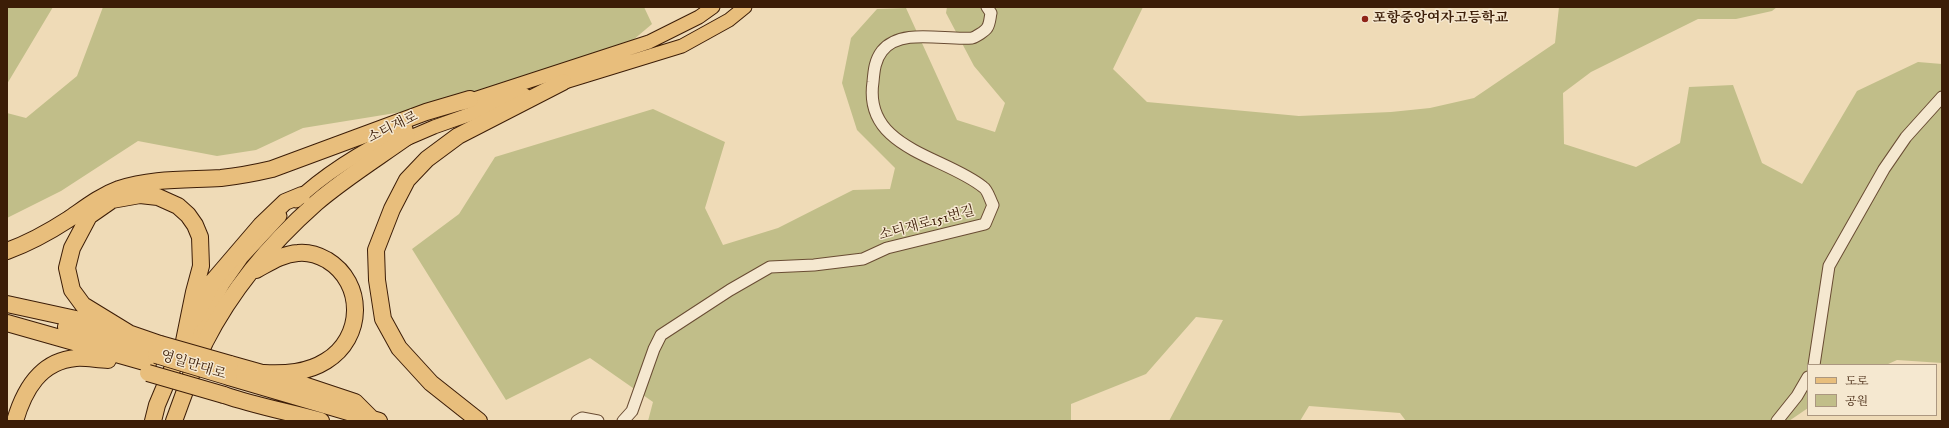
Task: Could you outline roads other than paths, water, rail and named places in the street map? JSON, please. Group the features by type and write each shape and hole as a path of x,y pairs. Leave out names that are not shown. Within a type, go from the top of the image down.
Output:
{"highway":[{"path":"479,421 431,383 399,348 383,319 377,280 376,250 392,209 407,180 427,159 458,136 563,82"},
{"path":"7,251 30,242 96,200 118,190 144,182 222,178 246,175 272,169 419,114 470,99"},
{"path":"174,421 206,341 243,282 269,250 317,203 407,137"},
{"path":"153,359 132,334 83,305 72,290 67,268 72,248 89,216 112,200 140,195 158,197 178,206 188,215 195,225 200,237 201,266 184,341"},
{"path":"149,421 184,341 214,281 260,225 285,202 302,195"},
{"path":"226,381 264,373 279,374 300,372 317,366 336,354 350,333 355,320 356,306 349,281 341,270 323,258 305,252 286,255 255,271 243,282"},
{"path":"7,304 108,326 132,334"},
{"name":"영일만대로","path":"7,312 63,326 153,359"},
{"name":"영일만대로","path":"7,323 153,359 226,381 342,421"},
{"path":"7,332 108,360"},
{"path":"15,421 21,401 30,385 44,370 76,358 108,360 153,359 226,381 249,404 264,412 273,421"},
{"path":"264,373 355,402 374,419"},
{"name":"영일만대로","path":"226,381 374,419"},
{"path":"183,421 184,394"},
{"path":"152,421 160,398"},
{"path":"249,404 277,409 321,421"}],"main road":[{"name":"소티재로","path":"160,421 185,352 200,328 223,284 242,257 311,186 380,143 470,99 521,85 649,42 699,17 713,7"},
{"name":"소티재로","path":"170,421 196,350 210,322 232,286 294,216 317,194 358,164 407,137 563,82 682,46 729,20 745,7"}],"street":[{"name":"소티재로151번길","path":"623,421 632,411 654,349 661,335 666,330 770,266 814,266 863,259 886,248 985,224 993,205 984,187 907,147 888,131 878,115 871,94 876,59 888,44 905,39 933,36 974,38 988,28 991,13 987,7"},
{"path":"1814,364 1829,266 1884,169 1906,137 1942,96"},
{"path":"1777,421 1797,396 1807,379"},
{"path":"577,421 582,418 598,421"}],"place":[{"name":"포항중앙여자고등학교","path":"1365,19"}]}
